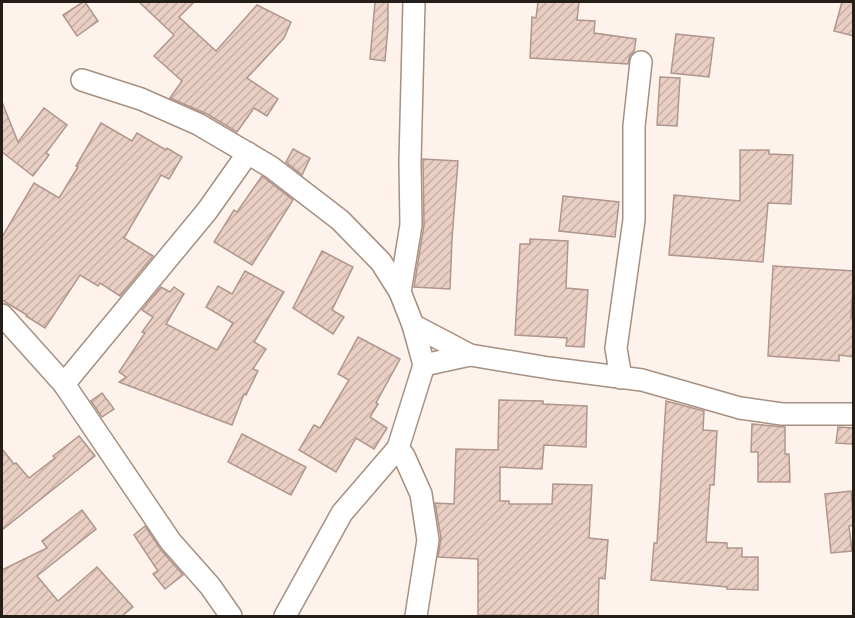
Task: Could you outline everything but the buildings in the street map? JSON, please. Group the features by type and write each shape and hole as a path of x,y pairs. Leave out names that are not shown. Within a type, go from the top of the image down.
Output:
{"street":[{"path":"400,292 411,225 410,162 414,2"},
{"path":"621,378 616,348 634,220 634,126 641,62"},
{"path":"82,80 141,99 198,124 271,166 340,220 381,262 400,292 413,325 424,365 398,448 342,513 285,616"},
{"path":"64,384 207,211 248,153"},
{"path":"2,315 64,384 171,542 210,586 231,616"},
{"path":"413,325 471,355 642,380 740,408 782,414 854,414"},
{"path":"424,365 471,355"},
{"path":"398,448 421,494 428,540 416,616"}]}
